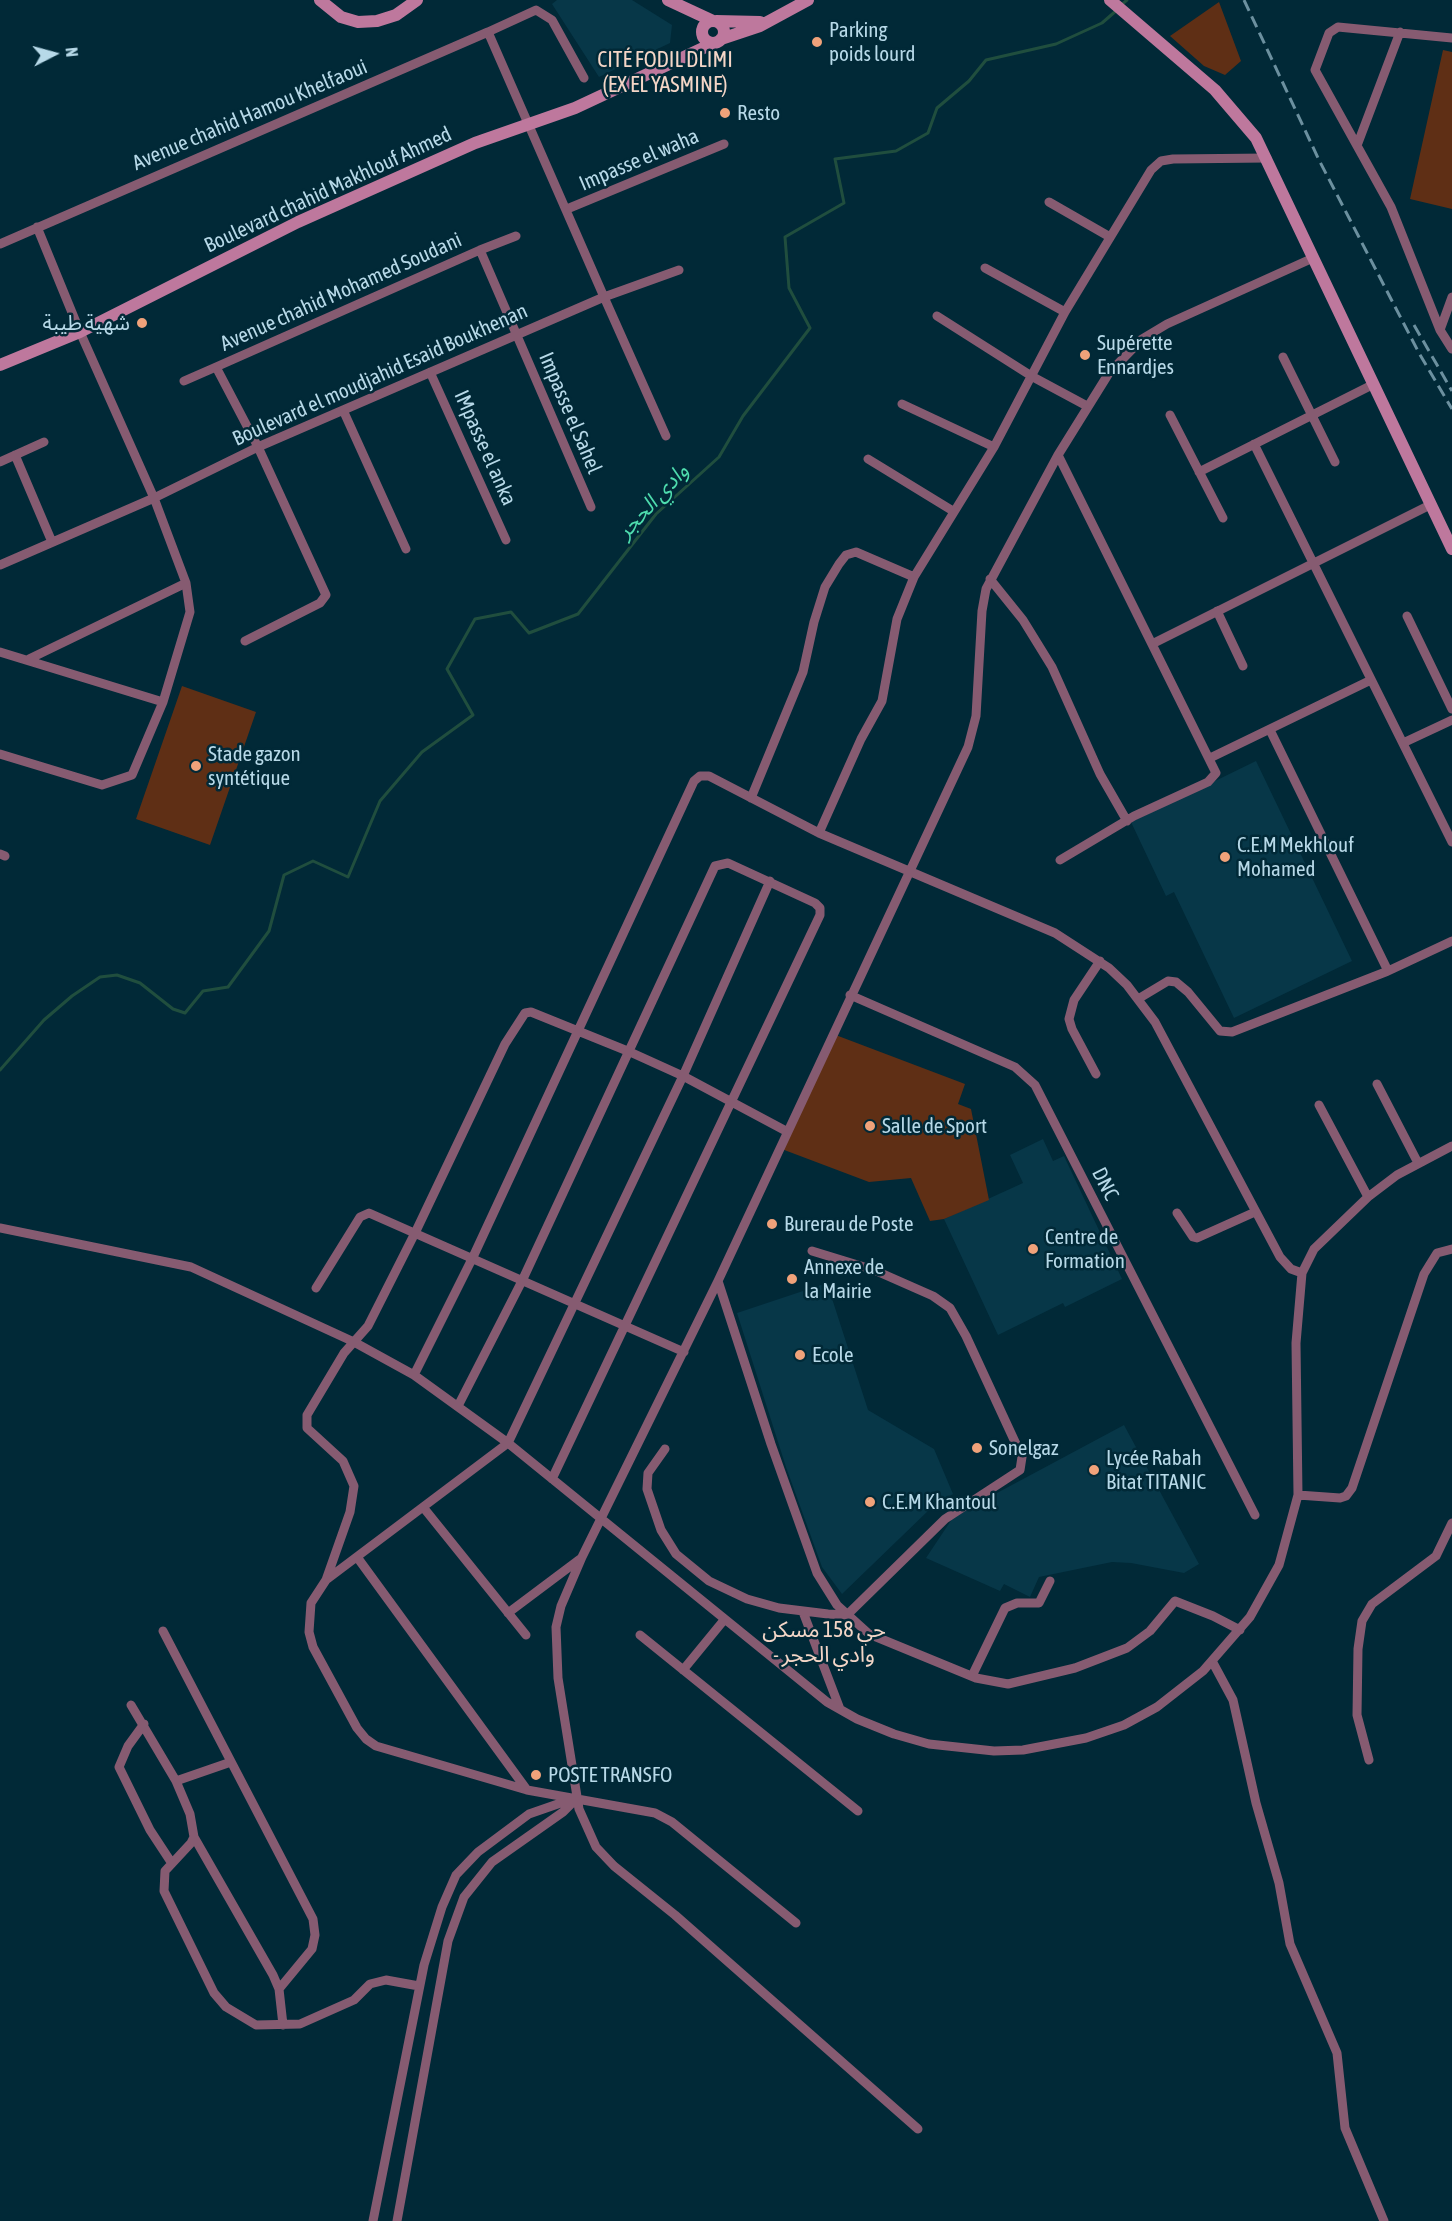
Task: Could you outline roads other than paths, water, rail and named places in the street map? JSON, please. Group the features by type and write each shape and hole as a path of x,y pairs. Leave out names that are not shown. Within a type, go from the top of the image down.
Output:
{"main road":[{"path":"320,0 341,17 358,22 377,21 396,15 417,0"},
{"path":"668,0 715,21 723,27 718,41 705,39 702,32 668,0"},
{"path":"702,32 707,23 715,21 744,24 772,19 808,0"},
{"path":"1110,0 1215,90 1243,121 1267,158 1372,385 1452,547"},
{"name":"Boulevard chahid Makhlouf Ahmed","path":"0,365 80,332 298,222 475,143 575,108 718,41 772,19"},
{"name":"Boulevard chahid Makhlouf Ahmed","path":"676,60 702,32"}],"street":[{"name":"Avenue chahid Hamou Khelfaoui","path":"0,244 536,10 552,21 584,78"},
{"path":"1452,38 1345,27 1333,29 1316,70 1317,76 1358,143 1391,207 1440,330 1452,349"},
{"path":"488,32 666,436"},
{"path":"1358,143 1400,32"},
{"name":"Impasse el waha","path":"567,209 724,144"},
{"path":"819,833 861,739 882,701 897,619 914,577 994,447 1065,312 1150,170 1161,161 1183,158 1267,158"},
{"path":"1049,202 1110,237"},
{"path":"0,754 102,785 132,775 163,702 190,612 186,583 154,498 80,332 38,227"},
{"name":"Avenue chahid Mohamed Soudani","path":"184,381 516,236"},
{"name":"Avenue chahid Mohamed Soudani","path":"480,250 517,333"},
{"path":"918,2129 675,1914 614,1866 596,1847 584,1825 578,1798 555,1650 561,1606 582,1557 602,1521 718,1281 973,731 978,702 982,611 990,579 1058,455 1087,406 1122,357 1148,335 1313,258"},
{"path":"985,268 1065,312"},
{"name":"Boulevard el moudjahid Esaid Boukhenan","path":"0,565 154,498 258,447 517,333 604,297 679,270"},
{"path":"1440,330 1452,297"},
{"path":"937,316 1033,376 1087,406"},
{"name":"Impasse el Sahel","path":"517,333 591,507"},
{"path":"1283,357 1335,462"},
{"name":"Avenue chahid Mohamed Soudani","path":"216,367 258,447 326,594 320,603 245,641"},
{"name":"IMpasse el anka","path":"430,372 506,540"},
{"path":"1198,472 1372,385"},
{"path":"902,404 994,447"},
{"path":"343,410 406,549"},
{"path":"1170,415 1223,518"},
{"path":"0,462 44,442"},
{"path":"1254,444 1452,842"},
{"path":"15,455 52,542"},
{"path":"1058,455 1215,772 1212,779 1126,820 1060,860"},
{"path":"868,459 953,511"},
{"path":"1152,644 1430,505"},
{"path":"751,798 802,672 825,587 839,564 846,555 856,552 914,577"},
{"path":"990,579 1023,620 1052,667 1100,774 1126,820"},
{"path":"29,659 186,583"},
{"path":"1217,611 1243,666"},
{"path":"1407,616 1452,709"},
{"path":"0,651 163,702"},
{"path":"1210,758 1371,680"},
{"path":"1403,744 1452,720"},
{"path":"1270,730 1388,971"},
{"path":"414,1375 473,1257 696,778 709,776 819,833 1055,933 1100,961 1138,999 1155,1022 1280,1257 1292,1269 1302,1273"},
{"path":"458,1406 522,1281 716,866 728,862 815,903 821,912 733,1102 623,1325 552,1479"},
{"path":"326,1580 508,1443 683,1076 770,881"},
{"path":"1138,999 1168,981 1176,982 1188,992 1220,1031 1232,1032 1388,971 1452,941"},
{"path":"1096,1074 1069,1019 1074,1000 1100,961"},
{"name":"DNC","path":"850,995 1015,1067 1035,1085 1256,1515"},
{"path":"786,1131 683,1076 630,1052 531,1012 522,1016 505,1044 368,1326 344,1353 306,1419 310,1431 348,1467 354,1485 350,1512 326,1580 311,1603 309,1632 313,1647 366,1739 390,1752 527,1790 648,1810 663,1816 796,1923"},
{"path":"1377,1084 1418,1163"},
{"path":"1319,1106 1368,1197"},
{"path":"0,1228 191,1267 354,1342 414,1375 508,1443 724,1620 840,1709 884,1731 929,1744 994,1751 1044,1748 1086,1738 1124,1725 1183,1688 1240,1630 1279,1565 1298,1496 1296,1343 1302,1273 1314,1249 1368,1197 1418,1163 1452,1146"},
{"path":"1177,1213 1192,1236 1197,1238 1255,1212"},
{"path":"316,1288 364,1213 373,1214 416,1231 522,1281 575,1302 684,1352"},
{"path":"1298,1496 1340,1498 1346,1496 1352,1488 1424,1274 1437,1253 1452,1249"},
{"path":"665,1449 648,1473 647,1489 661,1530 676,1554 722,1589 747,1599 803,1612 847,1615 945,1519 970,1501 1015,1476 1023,1462 966,1336 950,1308 933,1296 874,1270 812,1251"},
{"path":"718,1281 812,1561 824,1586 847,1615 869,1634 887,1644 972,1676 994,1683 1019,1683 1106,1657 1134,1645 1150,1630 1169,1605 1177,1600 1240,1630"},
{"path":"423,1506 526,1635"},
{"path":"1369,1760 1357,1715 1358,1649 1362,1621 1372,1604 1436,1556 1452,1523"},
{"path":"357,1557 527,1790"},
{"path":"508,1613 582,1557"},
{"path":"972,1676 1005,1608 1017,1603 1039,1603 1050,1581"},
{"path":"803,1612 840,1709"},
{"path":"683,1670 724,1620"},
{"path":"163,1631 313,1919 315,1935 312,1948 279,1989"},
{"path":"640,1635 858,1810"},
{"path":"1212,1661 1233,1700 1256,1803 1279,1883 1290,1944 1337,2053 1345,2128 1384,2221"},
{"path":"131,1705 176,1781 190,1814 194,1837 240,1914 279,1989 283,2025"},
{"path":"144,1724 128,1746 119,1767 150,1830 171,1862"},
{"path":"176,1781 231,1762"},
{"path":"373,2221 419,1986 442,1907 456,1875 477,1852 529,1814 578,1798"},
{"path":"397,2221 448,1941 464,1897 492,1862 563,1812 578,1798"},
{"path":"194,1837 165,1871 164,1891 214,1993 226,2007 256,2025 300,2024 354,2000 370,1984 394,1980 419,1986"}],"waterway":[{"name":"وادي الحجر","path":"1121,5 1127,0"},
{"name":"وادي الحجر","path":"0,1070 44,1020 72,996 100,977 117,975 140,983 173,1009 185,1013 203,991 228,987 269,931 284,875 313,861 348,877 380,801 422,752 473,715 447,669 475,619 511,612 529,633 578,614 656,514 719,457 743,416 810,328 789,288 785,237 844,203 835,159 896,151 928,133 937,108 969,81 986,60 1056,44 1102,23 1117,10"}],"railway":[{"path":"1244,0 1319,160 1419,353 1452,409"},
{"path":"1414,325 1452,391"}],"place":[{"name":"Parking poids lourd","path":"817,42"},
{"name":"Resto","path":"725,113"},
{"name":"شهية طيبة","path":"142,323"},
{"name":"Supérette Ennardjes","path":"1085,355"},
{"name":"Stade gazon syntétique","path":"196,766"},
{"name":"C.E.M Mekhlouf Mohamed","path":"1225,857"},
{"name":"Salle de Sport","path":"870,1126"},
{"name":"Burerau de Poste","path":"772,1224"},
{"name":"Centre de Formation","path":"1033,1249"},
{"name":"Annexe de la Mairie","path":"792,1279"},
{"name":"Ecole","path":"800,1355"},
{"name":"Sonelgaz","path":"977,1448"},
{"name":"Lycée Rabah Bitat TITANIC","path":"1094,1470"},
{"name":"C.E.M Khantoul","path":"870,1502"},
{"name":"POSTE TRANSFO","path":"536,1775"}],"district":[{"name":"CITÉ FODIL DLIMI (EX EL YASMINE)","path":"665,72"},
{"name":"حي 158 مسكن - وادي الحجر","path":"824,1643"}]}
